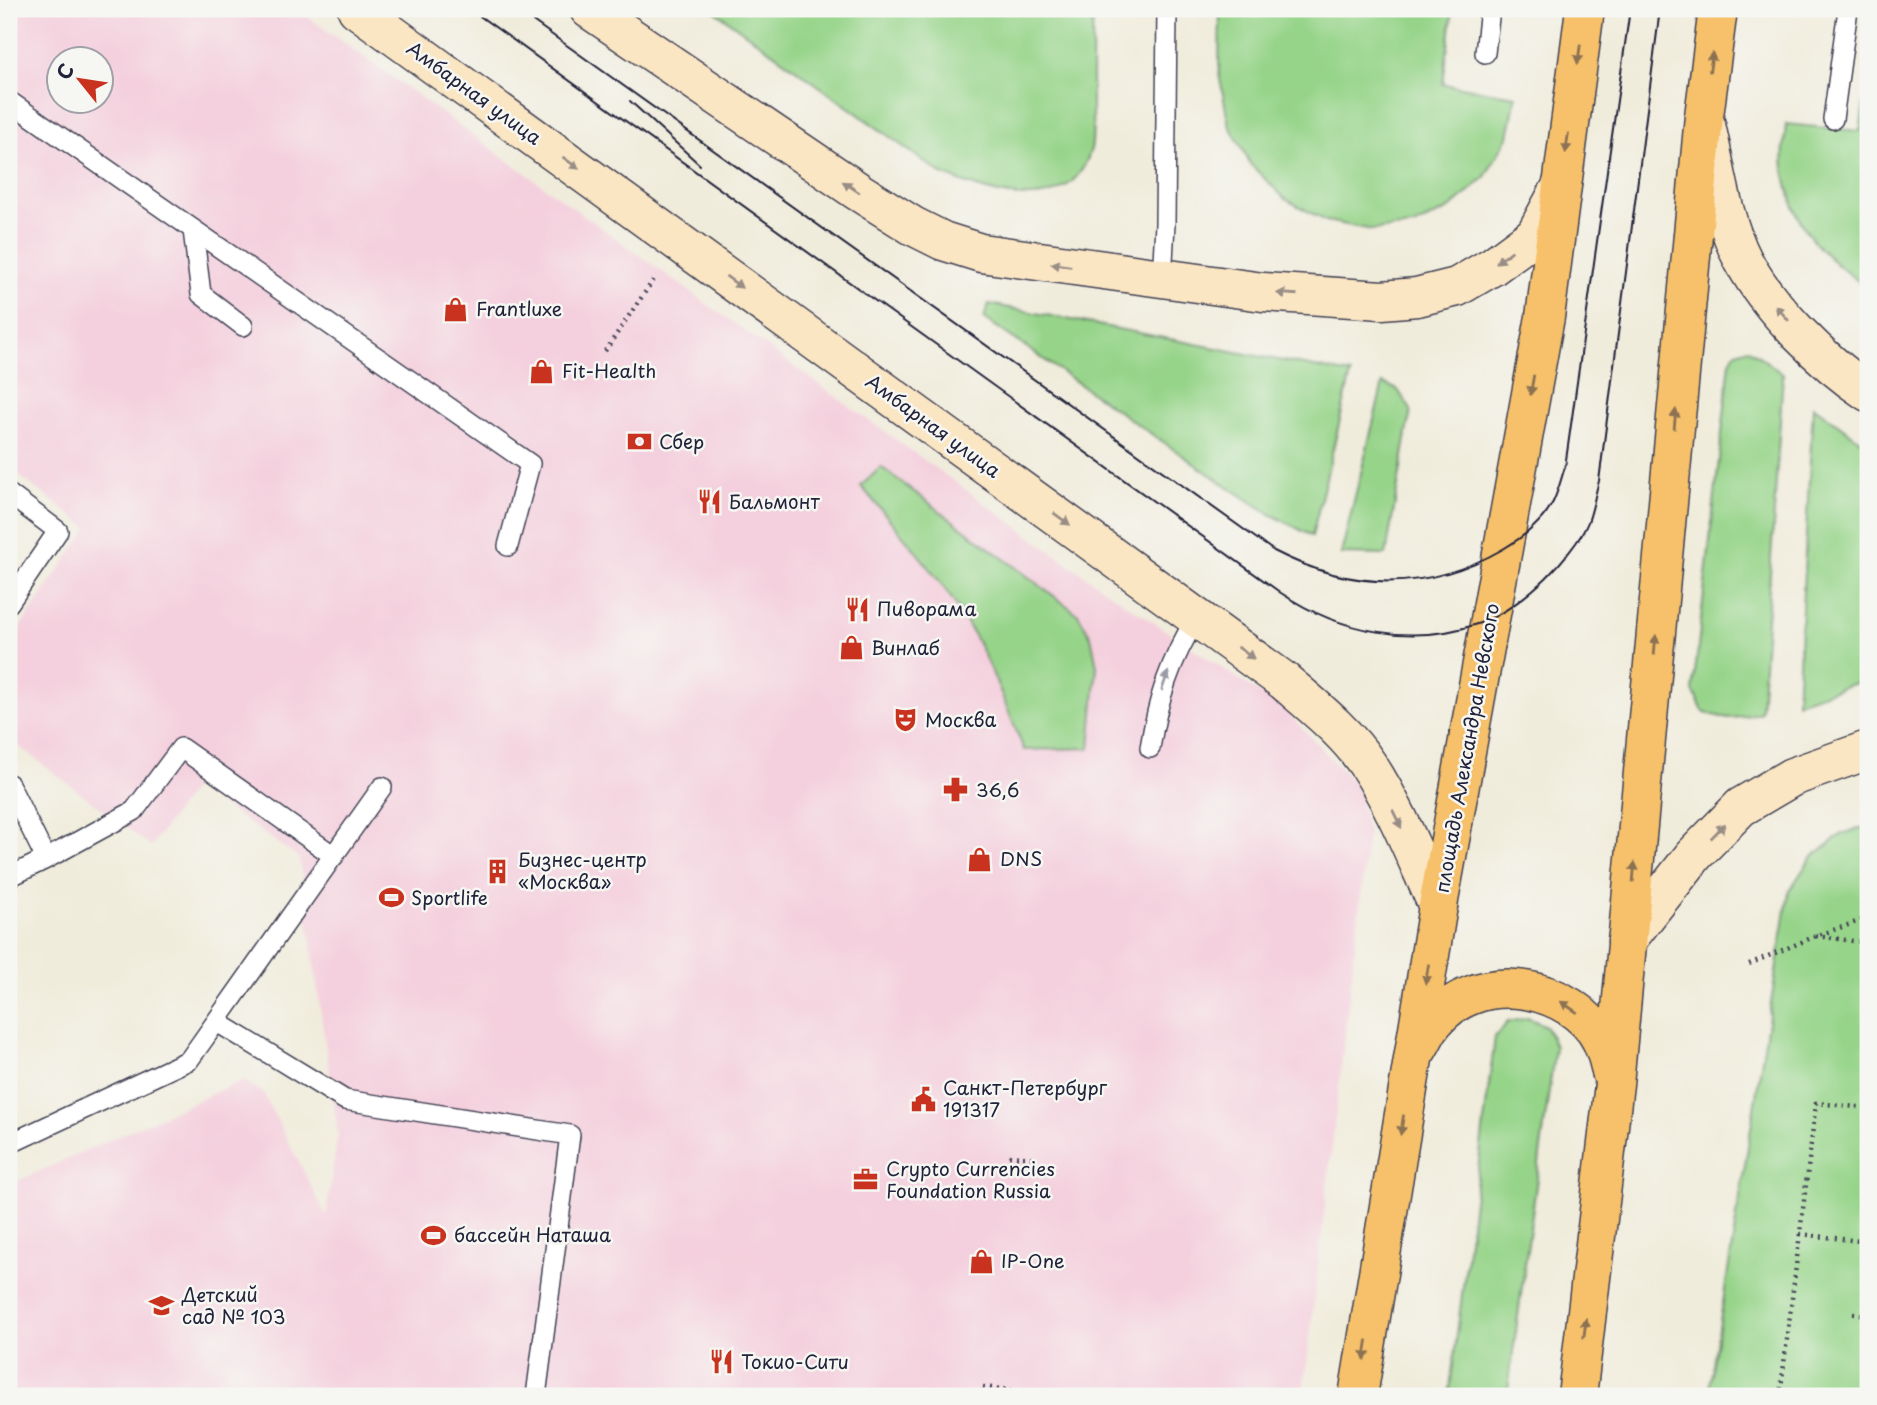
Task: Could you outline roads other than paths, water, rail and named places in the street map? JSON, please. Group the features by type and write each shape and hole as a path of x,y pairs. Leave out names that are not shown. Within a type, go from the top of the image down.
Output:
{"main road":[{"name":"Амбарная улица","path":"357,9 1284,681 1333,723 1368,765 1396,815 1438,906"},
{"path":"589,9 913,226 943,241 981,253 1263,292 1382,300 1418,298 1457,286 1493,266 1535,234 1561,187"},
{"name":"площадь Александра Невского","path":"1358,1396 1438,906 1545,317 1585,9"},
{"path":"1577,1396 1615,1084 1704,116 1718,9"},
{"path":"1704,116 1730,225 1743,260 1769,298 1823,357 1868,392"},
{"path":"1823,357 1868,359"},
{"path":"1628,940 1694,855 1741,807 1791,777 1868,750"},
{"path":"1413,1058 1434,1022 1457,1003 1485,991 1526,989 1546,994 1580,1015 1594,1030 1605,1048 1615,1084"}],"lane":[{"path":"1162,280 1167,9"},
{"path":"1485,53 1490,9"},
{"path":"1833,119 1848,9"},
{"path":"9,101 530,464 508,546"},
{"path":"193,230 201,294 243,326"},
{"path":"9,494 58,531 9,603"},
{"path":"1150,748 1165,678 1197,617"},
{"path":"9,877 134,811 181,748 334,856"},
{"path":"9,784 46,859"},
{"path":"9,1144 189,1060 382,787"},
{"path":"217,1022 345,1100 570,1135 536,1396"}],"tram line":[{"path":"470,9 1281,593 1327,618 1377,632 1403,634 1455,630 1480,623 1507,610 1551,573 1575,544 1588,522 1599,481 1660,9"},
{"path":"516,9 1274,551 1332,574 1389,582 1417,580 1446,573 1503,549 1537,523 1555,498 1565,467 1630,9"},
{"path":"630,101 700,165"}],"place":[{"name":"Frantluxe","path":"456,309"},
{"name":"Fit-Health","path":"542,371"},
{"name":"Сбер","path":"639,442"},
{"name":"Бальмонт","path":"709,502"},
{"name":"Пиворама","path":"857,609"},
{"name":"Винлаб","path":"851,648"},
{"name":"Москва","path":"905,720"},
{"name":"36,6","path":"956,790"},
{"name":"DNS","path":"980,859"},
{"name":"Бизнес-центр «Москва»","path":"498,871"},
{"name":"Sportlife","path":"391,898"},
{"name":"Санкт-Петербург 191317","path":"923,1099"},
{"name":"Crypto Currencies Foundation Russia","path":"866,1180"},
{"name":"бассейн Наташа","path":"434,1235"},
{"name":"IP-One","path":"981,1261"},
{"name":"Детский сад № 103","path":"162,1306"},
{"name":"Токио-Сити","path":"721,1362"}]}
